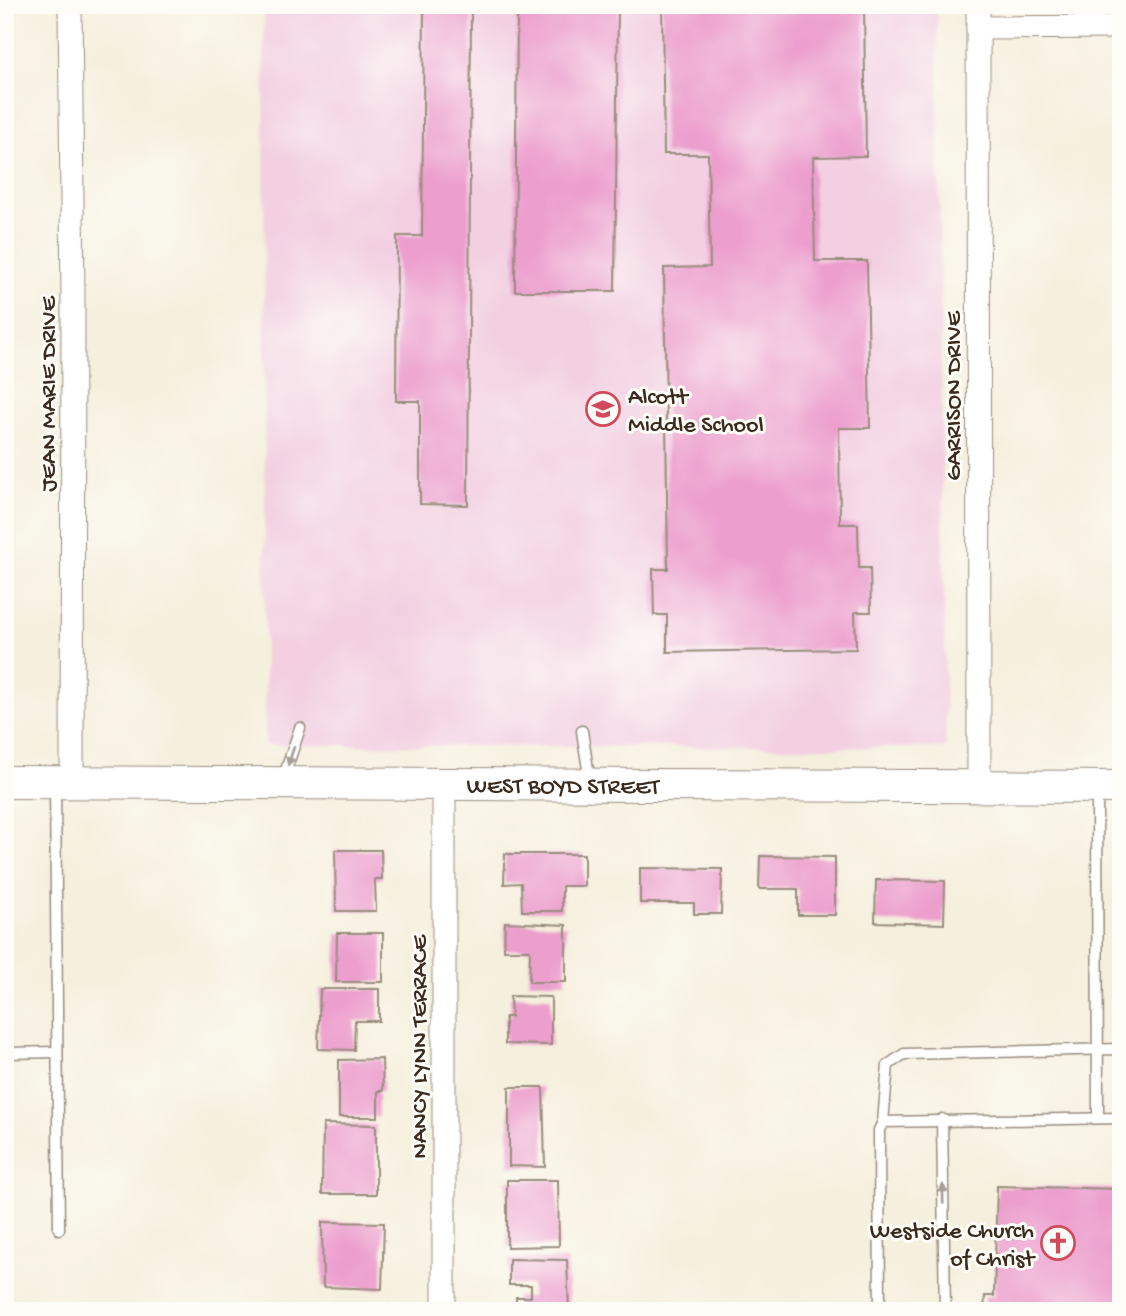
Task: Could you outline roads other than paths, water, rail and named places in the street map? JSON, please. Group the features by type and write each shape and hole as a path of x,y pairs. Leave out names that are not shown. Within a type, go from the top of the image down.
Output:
{"street":[{"name":"JEAN MARIE DRIVE","path":"63,782 70,5"},
{"path":"978,16 1121,27"},
{"name":"GARRISON DRIVE","path":"978,16 979,786"},
{"name":"WEST BOYD STREET","path":"5,782 1109,787"},
{"name":"NANCY LYNN TERRACE","path":"444,784 444,1311"}],"lane":[{"path":"282,784 300,728"},
{"path":"582,731 590,785"},
{"path":"58,1228 57,1052 63,782"},
{"path":"1098,1118 1098,1049 1109,787"},
{"path":"880,1311 879,1130 883,1122 888,1065 904,1054 1121,1049"},
{"path":"5,1053 57,1052"},
{"path":"883,1122 1121,1118"},
{"path":"943,1119 945,1311"}],"place":[{"name":"Alcott Middle School","path":"603,409"},
{"name":"Westside Church of Christ","path":"1058,1243"}]}
